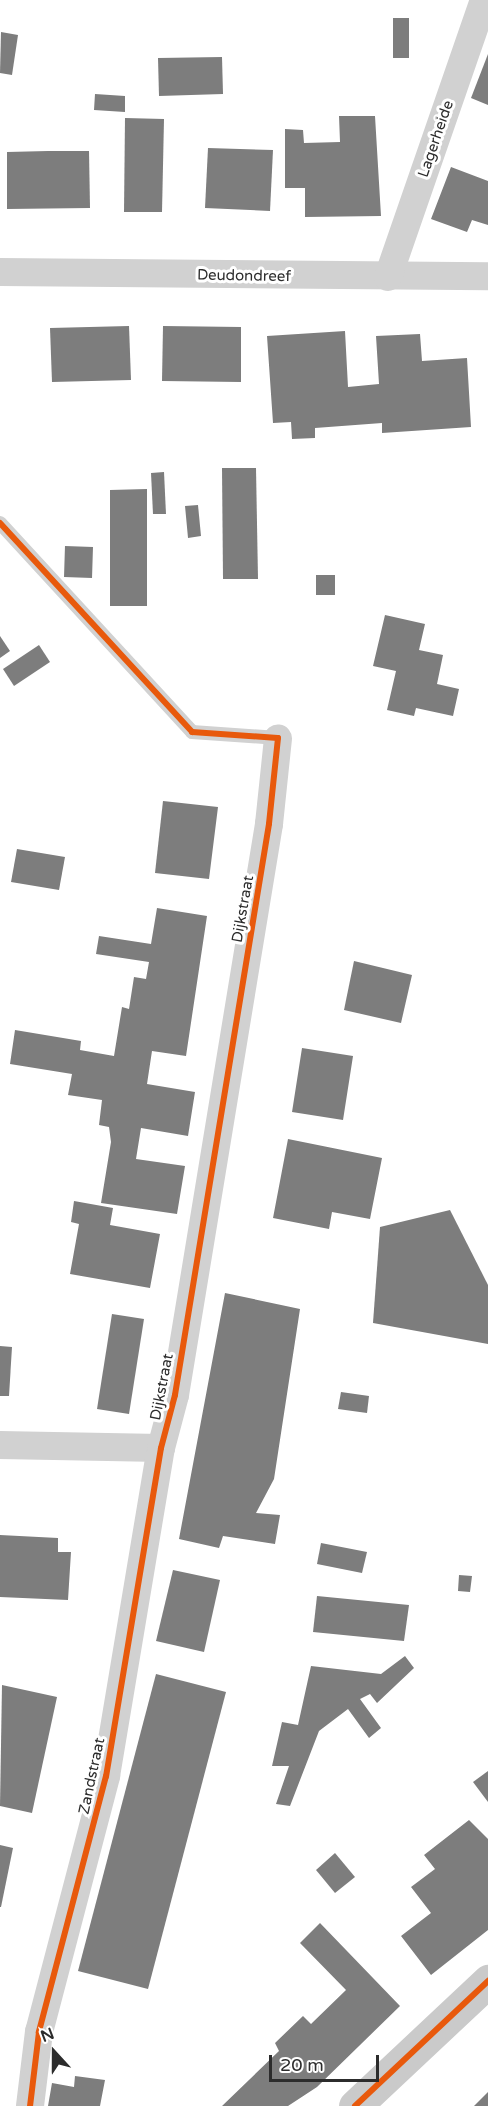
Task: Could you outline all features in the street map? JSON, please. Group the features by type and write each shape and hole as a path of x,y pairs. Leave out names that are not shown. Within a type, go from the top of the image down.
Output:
{"main road":[{"path":"355,2106 488,1981"}],"street":[{"name":"Lagerheide","path":"388,278 484,0"},
{"name":"Deudondreef","path":"0,272 388,278 488,276"},
{"name":"Dijkstraat","path":"161,1448 175,1395 269,824 278,738"},
{"path":"0,1445 161,1448"},
{"name":"Zandstraat","path":"30,2106 39,2032 106,1776 161,1448"}],"lane":[{"name":"Dijkstraat","path":"0,522 192,732 278,738"}],"building":[{"path":"393,18 409,18 409,58 393,58"},
{"path":"1,32 18,35 12,75 0,73"},
{"path":"488,54 488,105 471,98"},
{"path":"222,57 223,94 159,96 158,58"},
{"path":"95,94 125,96 125,112 94,110"},
{"path":"339,116 375,116 381,216 305,217 305,188 285,188 285,129 303,130 304,143 340,142"},
{"path":"125,118 164,119 162,212 124,212"},
{"path":"208,148 273,150 270,211 205,208"},
{"path":"89,151 90,208 7,209 7,152"},
{"path":"451,167 488,181 488,225 472,220 467,232 431,219"},
{"path":"129,326 131,380 52,382 50,328"},
{"path":"163,326 241,327 241,382 162,381"},
{"path":"345,331 348,387 379,384 376,336 420,334 422,361 467,358 471,427 382,433 382,423 315,428 315,438 292,439 291,422 273,423 267,336"},
{"path":"222,468 256,468 258,579 223,579"},
{"path":"164,472 166,514 153,514 151,473"},
{"path":"147,489 147,606 110,606 110,490"},
{"path":"198,505 201,536 188,538 185,506"},
{"path":"65,546 93,547 92,578 64,577"},
{"path":"316,575 335,575 335,595 316,595"},
{"path":"385,615 425,624 419,650 443,655 437,684 459,689 453,716 416,708 414,716 387,710 396,671 373,666"},
{"path":"0,636 10,651 0,658"},
{"path":"39,645 50,662 14,686 3,669"},
{"path":"163,801 218,807 209,879 155,873"},
{"path":"17,849 65,857 59,890 11,882"},
{"path":"157,908 207,916 186,1056 152,1051 147,1084 195,1092 188,1136 141,1128 136,1159 185,1166 177,1214 101,1203 111,1142 109,1127 99,1125 102,1100 68,1095 72,1074 10,1064 15,1030 81,1041 80,1050 114,1056 122,1007 129,1009 134,977 146,979 149,962 96,954 99,936 151,944"},
{"path":"354,961 412,975 401,1023 344,1010"},
{"path":"302,1048 353,1056 343,1120 292,1112"},
{"path":"288,1139 382,1158 370,1219 332,1212 329,1229 273,1218"},
{"path":"74,1201 113,1208 110,1225 160,1234 150,1288 70,1274 79,1224 71,1222"},
{"path":"450,1210 488,1285 488,1344 373,1323 380,1227"},
{"path":"225,1293 300,1309 274,1479 256,1513 280,1515 275,1544 223,1536 219,1548 179,1539"},
{"path":"112,1314 144,1319 129,1414 97,1409"},
{"path":"0,1346 12,1347 9,1396 0,1396"},
{"path":"341,1392 369,1396 367,1413 338,1409"},
{"path":"0,1535 58,1538 58,1552 71,1552 68,1600 0,1597"},
{"path":"321,1543 367,1552 362,1573 317,1564"},
{"path":"173,1570 220,1580 204,1652 156,1641"},
{"path":"459,1575 472,1576 470,1592 458,1591"},
{"path":"317,1596 409,1605 404,1641 313,1632"},
{"path":"405,1656 414,1668 377,1703 370,1694 360,1699 381,1728 369,1738 348,1709 319,1731 290,1806 276,1804 289,1766 272,1766 282,1722 298,1725 311,1666 381,1674"},
{"path":"156,1674 226,1692 148,1989 78,1971"},
{"path":"2,1685 57,1697 32,1813 0,1806"},
{"path":"488,1771 488,1802 473,1782"},
{"path":"469,1820 488,1839 488,1930 431,1975 401,1936 431,1913 411,1887 435,1869 424,1855"},
{"path":"0,1845 13,1848 1,1907 0,1907"},
{"path":"335,1853 355,1877 335,1893 316,1870"},
{"path":"320,1923 400,2006 317,2087 288,2106 222,2106 279,2051 275,2043 303,2016 311,2024 346,1990 300,1943"},
{"path":"75,2076 105,2080 100,2106 48,2106 52,2083 74,2087"},
{"path":"488,2092 488,2106 474,2106"}],"cycle path":[{"path":"0,523 192,732 278,738 269,824 175,1395 161,1448 106,1776 39,2032 30,2106"},
{"path":"355,2106 488,1981"}]}
